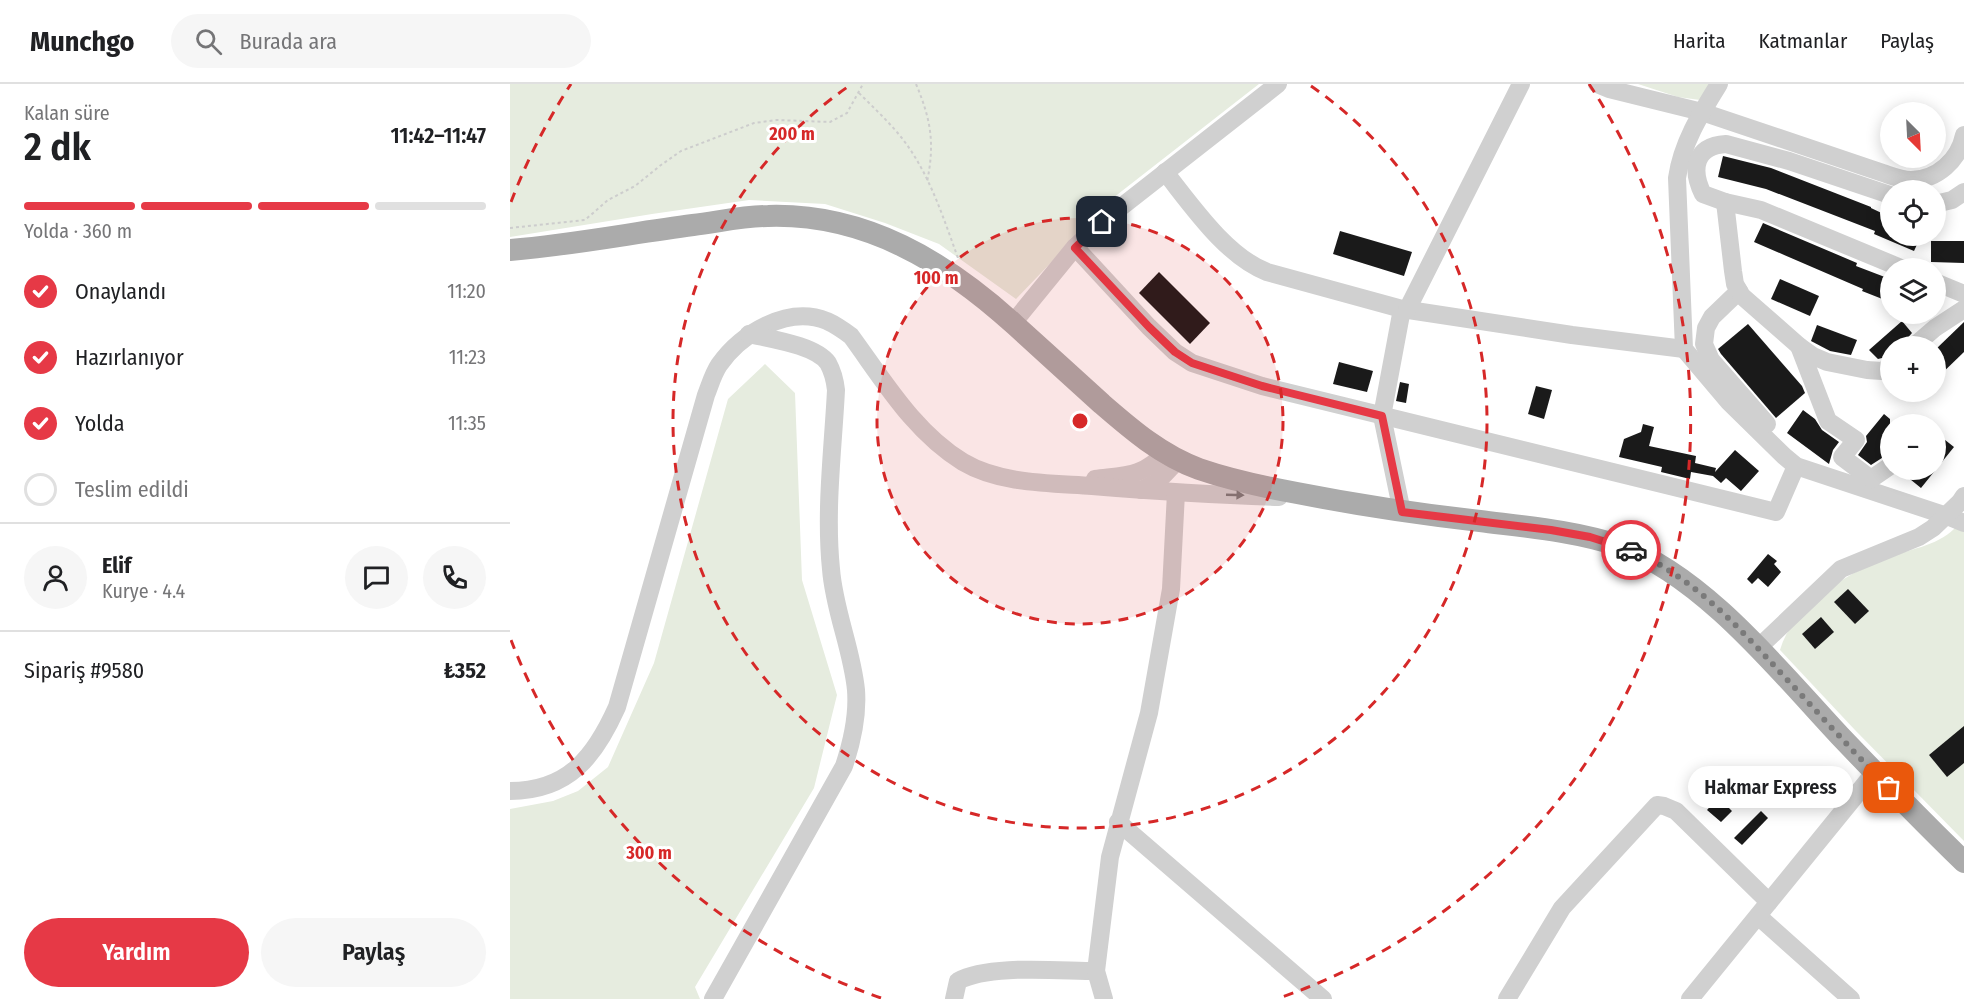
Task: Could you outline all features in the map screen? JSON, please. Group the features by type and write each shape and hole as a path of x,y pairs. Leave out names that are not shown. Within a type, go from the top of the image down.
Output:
{"main road":[{"path":"510,250 746,218 790,216 846,224 876,234 932,260 969,286 1013,323 1126,424 1172,456 1198,469 1326,499 1402,512 1551,530 1590,537 1623,547 1650,559 1684,580 1710,601 1758,648 1874,773 1964,862"}],"street":[{"path":"1013,323 1075,248 1102,222 1278,84"},
{"path":"1402,512 1382,416 1404,309 1521,84"},
{"path":"1597,84 1702,112 1910,180 1930,177 1946,167 1956,156 1964,135"},
{"path":"1719,84 1683,151 1677,178 1684,349 1728,401 1796,466 1956,520"},
{"path":"1880,192 1789,161 1726,144 1715,145 1704,151 1698,159 1695,172 1703,194 1770,213 1880,259"},
{"path":"1165,172 1195,210 1238,256 1252,266 1267,272 1404,309 1572,335 1684,349"},
{"path":"1946,201 1964,192"},
{"path":"1725,202 1733,271 1742,297 1800,346 1827,362 1880,371"},
{"path":"1075,248 1175,352 1192,363 1262,386 1776,512 1796,466"},
{"path":"1946,287 1964,294"},
{"path":"1739,291 1712,317 1706,328 1704,344 1710,360 1771,429"},
{"path":"1926,336 1964,309"},
{"path":"510,791 546,786 571,775 607,731 617,707 706,395 717,367 749,334 784,319 806,317 827,321 851,336 924,432 964,463 985,472 1009,478 1176,493 1326,499"},
{"path":"713,999 844,766 852,741 855,712 856,691 852,667 837,608 831,570 829,535 837,390 834,375 827,361 812,351 749,334"},
{"path":"1800,346 1828,421 1856,440 1842,457 1871,479 1880,473"},
{"path":"1058,483 1131,474 1147,469 1172,456"},
{"path":"1139,490 1157,482 1172,456"},
{"path":"1104,999 1096,971 1110,857 1149,714 1171,589 1176,493"},
{"path":"1956,520 1964,496"},
{"path":"1758,648 1841,569 1956,520"},
{"path":"1690,999 1874,773"},
{"path":"1507,999 1562,908 1657,805 1676,811 1764,909 1851,999"},
{"path":"1118,822 1323,999"},
{"path":"954,999 958,981 969,974 987,971 1096,971"}],"path":[{"path":"510,228 585,220 608,200 635,186 681,151 754,123 777,120 830,122 847,113 863,84"},
{"path":"916,84 926,107 932,134 932,157 927,182"},
{"path":"859,92 902,138 927,182 938,202 969,286"}],"shaded area":[{"path":"510,84 1259,84 1113,198 1016,299 939,244 885,223 825,204 749,200 510,237"},
{"path":"1638,84 1710,84 1700,100 1678,97"},
{"path":"765,364 795,393 802,580 837,695 814,788 695,987 700,999 510,999 510,809 553,801 578,791 608,767 654,663 728,399"},
{"path":"1964,513 1964,841 1780,650 1796,619 1822,594 1854,573 1885,558 1939,540 1954,529"}],"building":[{"path":"1723,156 1771,168 1880,212 1880,237 1874,234 1875,231 1766,189 1718,177"},
{"path":"1763,223 1857,263 1856,266 1880,275 1880,298 1862,291 1863,289 1754,242"},
{"path":"1340,231 1412,252 1404,276 1333,254"},
{"path":"1946,241 1964,241 1964,263 1946,262 1946,258 1931,258 1931,246 1946,246"},
{"path":"1902,246 1916,246 1914,251"},
{"path":"1159,272 1210,323 1190,344 1139,293"},
{"path":"1780,279 1819,296 1810,316 1771,299"},
{"path":"1964,322 1964,352 1946,369 1946,339"},
{"path":"1748,324 1802,386 1805,393 1776,418 1718,349"},
{"path":"1899,324 1904,324 1912,333 1909,336 1885,336"},
{"path":"1817,325 1857,340 1851,355 1830,351 1811,341"},
{"path":"1880,340 1880,358 1869,350"},
{"path":"1339,362 1373,371 1367,392 1333,384"},
{"path":"1400,382 1409,384 1406,403 1396,401"},
{"path":"1536,386 1552,390 1544,419 1528,414"},
{"path":"1803,410 1815,419 1822,430 1839,442 1833,450 1829,464 1787,433"},
{"path":"1880,419 1880,459 1871,465 1858,455 1867,442 1866,436"},
{"path":"1643,424 1654,427 1649,446 1696,456 1695,463 1716,468 1715,472 1735,450 1759,471 1741,491 1726,478 1721,483 1713,476 1691,472 1690,479 1661,472 1662,467 1619,457 1624,439 1641,432"},
{"path":"1946,441 1954,447 1946,457"},
{"path":"1911,480 1927,480 1921,488"},
{"path":"1768,554 1777,561 1774,564 1781,572 1768,587 1758,578 1752,584 1747,579"},
{"path":"1848,589 1869,611 1855,624 1834,602"},
{"path":"1821,617 1834,632 1815,649 1802,634"},
{"path":"1964,726 1964,763 1947,777 1929,755"},
{"path":"1723,792 1734,804 1729,808 1732,811 1721,822 1707,810"},
{"path":"1761,811 1768,818 1742,845 1734,838"}],"way so far":[{"path":"1631,550 1684,580 1710,601 1758,648 1889,788"}],"place":[{"name":"Hakmar Express","path":"1889,788"}],"route":[{"path":"1102,222 1075,248 1175,352 1192,363 1216,372 1382,416 1402,512 1551,530 1590,537 1631,550"}]}
